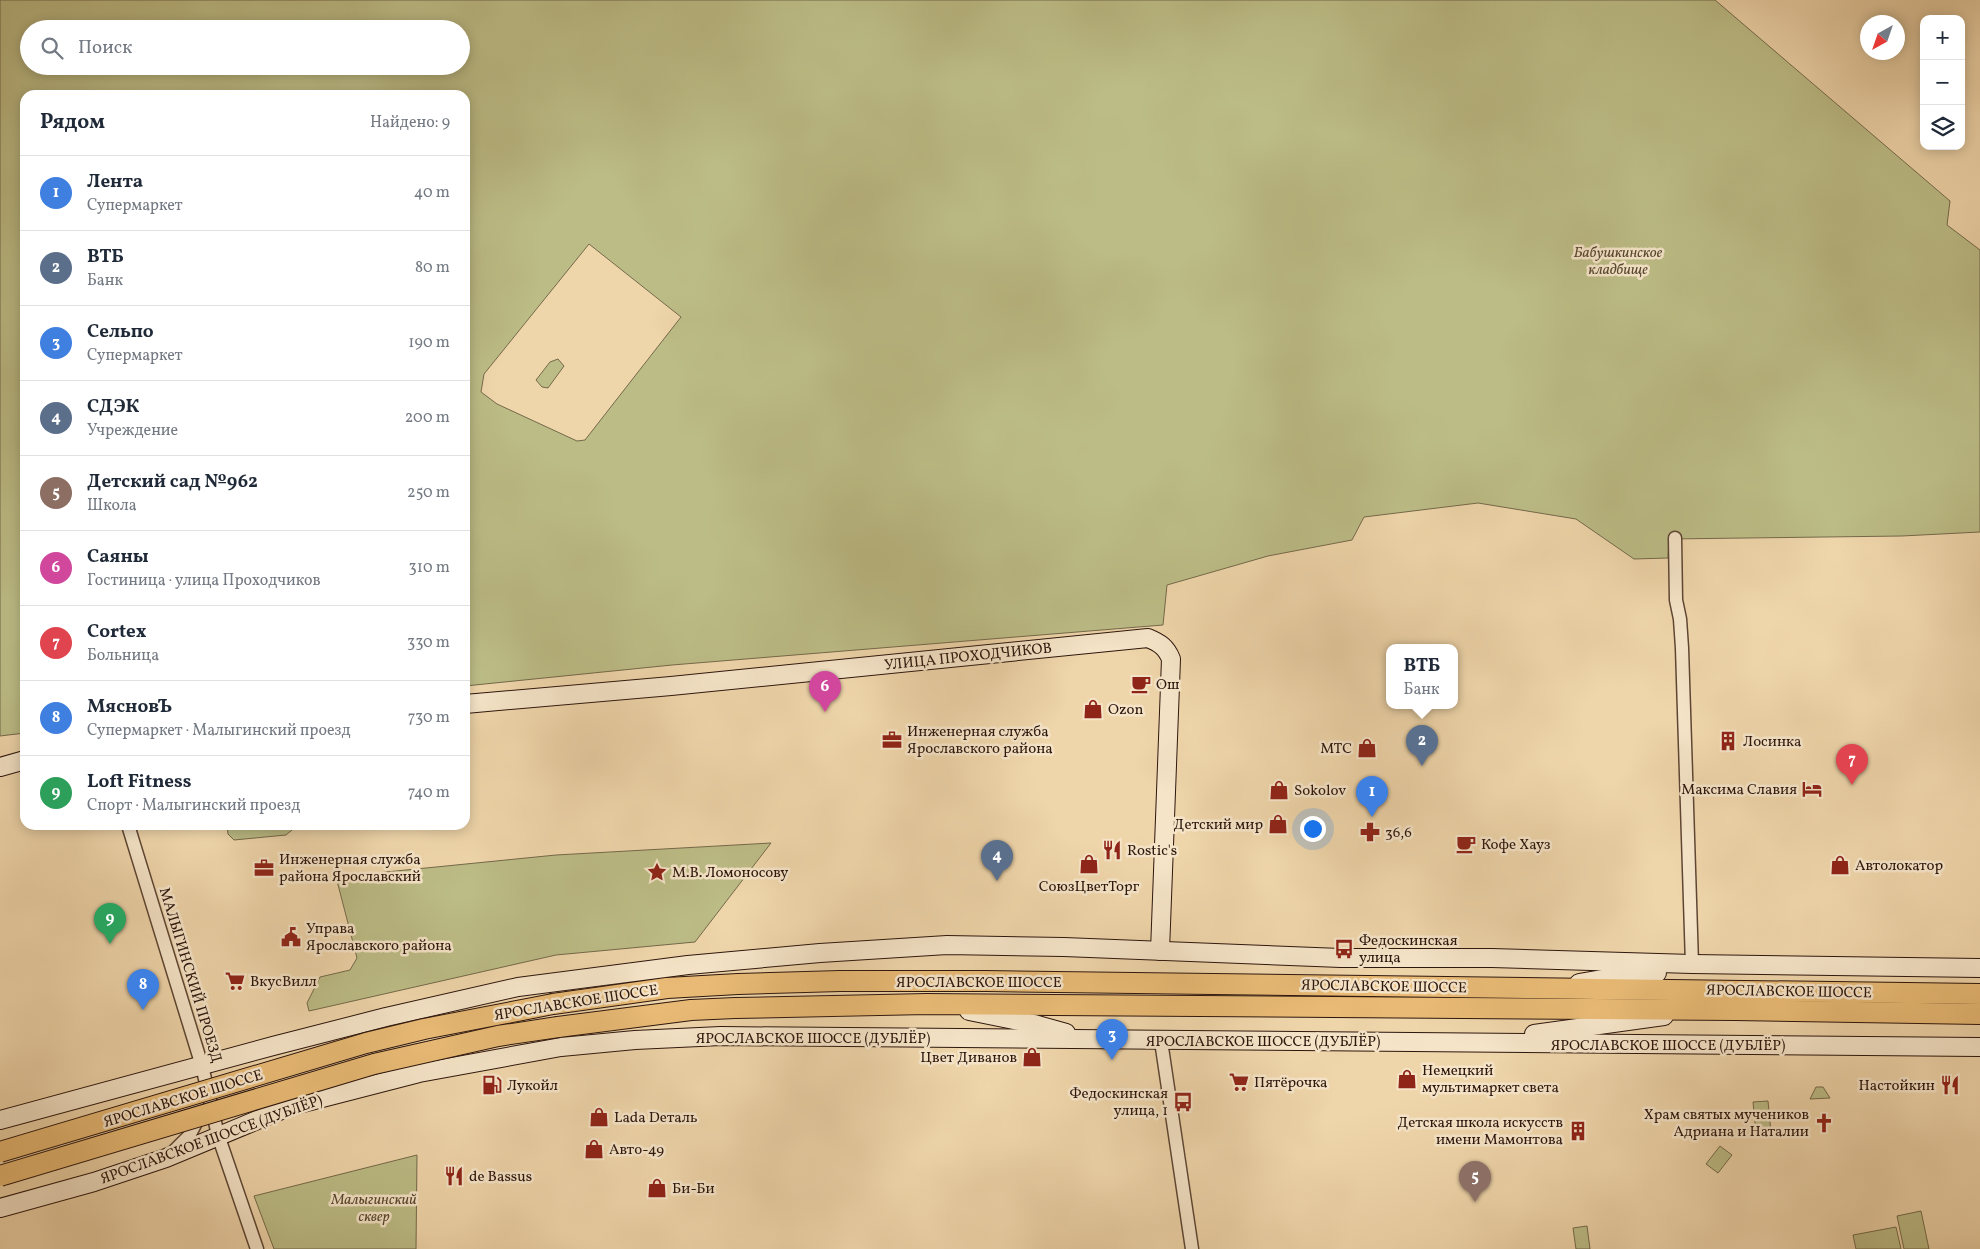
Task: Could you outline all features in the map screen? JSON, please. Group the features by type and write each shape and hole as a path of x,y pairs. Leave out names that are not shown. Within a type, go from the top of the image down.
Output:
{"main road":[{"name":"ЯРОСЛАВСКОЕ ШОССЕ","path":"0,1152 366,1043 459,1022 553,1004 667,988 840,981 986,981 1980,994"},
{"name":"ЯРОСЛАВСКОЕ ШОССЕ","path":"0,1176 374,1064 498,1036 700,1010 927,1004 1980,1014"}],"street":[{"path":"1675,538 1676,600 1681,638 1692,964"},
{"name":"УЛИЦА ПРОХОДЧИКОВ","path":"470,704 671,686 1148,638 1167,649 1171,659 1160,951"},
{"path":"0,768 20,762"},
{"name":"МАЛЫГИНСКИЙ ПРОЕЗД","path":"130,830 204,1074 218,1136 257,1249"},
{"path":"0,1120 204,1074 273,1046 386,1017 518,987 688,966 820,953 947,945 1341,958 1492,958 1727,965 1980,968"},
{"path":"1546,988 1625,975 1691,971 1727,965"},
{"path":"927,1004 987,1013 1090,1040"},
{"path":"1490,1043 1537,1034 1697,1011"},
{"name":"ЯРОСЛАВСКОЕ ШОССЕ (ДУБЛЁР)","path":"0,1208 94,1182 166,1158 291,1106 419,1073 561,1047 636,1040 721,1036 1980,1047"},
{"path":"1160,1041 1192,1249"},
{"path":"273,1046 263,1054 257,1063 253,1073 253,1085 259,1094 270,1101 279,1105 291,1106"},
{"path":"166,1158 189,1136 202,1113 204,1074"}],"green space":[{"name":"Бабушкинское кладбище","path":"0,0 1715,0 1950,201 1947,225 1980,250 1980,532 1902,536 1669,539 1668,558 1634,559 1576,519 1478,503 1364,517 1352,540 1268,556 1167,585 1163,625 672,665 470,685 470,90 20,90 20,734 0,736","holes":["589,244 681,317 585,440 577,441 497,404 481,392 484,374"]},
{"path":"558,359 564,366 548,388 542,387 536,380 550,362"},
{"path":"228,830 292,830 286,835 234,840 228,834"},
{"path":"771,843 695,942 556,955 309,1011 307,1003 320,977 350,970 357,958 336,877 556,855"},
{"path":"1816,1087 1823,1087 1830,1098 1810,1099"},
{"path":"1768,1101 1771,1132 1756,1133 1753,1102"},
{"path":"1720,1146 1732,1155 1718,1173 1706,1164"},
{"name":"Малыгинский сквер","path":"417,1155 416,1249 274,1249 254,1196"},
{"path":"1921,1211 1929,1249 1904,1249 1897,1216"},
{"path":"1587,1226 1590,1249 1576,1249 1573,1228"},
{"path":"1896,1227 1901,1249 1856,1249 1853,1235"}],"place":[{"name":"Ош","path":"1141,684"},
{"name":"Ozon","path":"1093,709"},
{"name":"Саяны","path":"825,712"},
{"name":"Инженерная служба Ярославского района","path":"892,740"},
{"name":"Лосинка","path":"1728,741"},
{"name":"МТС","path":"1367,748"},
{"name":"ВТБ","path":"1422,766"},
{"name":"Cortex","path":"1852,785"},
{"name":"Максима Славия","path":"1812,789"},
{"name":"Sokolov","path":"1279,790"},
{"name":"Лента","path":"1372,817"},
{"name":"Детский мир","path":"1278,824"},
{"name":"36,6","path":"1370,832"},
{"name":"Кофе Хауз","path":"1466,844"},
{"name":"Rostic's","path":"1112,850"},
{"name":"СоюзЦветТорг","path":"1089,864"},
{"name":"Автолокатор","path":"1840,865"},
{"name":"Инженерная служба района Ярославский","path":"264,868"},
{"name":"М.В. Ломоносову","path":"657,872"},
{"name":"СДЭК","path":"997,881"},
{"name":"Управа Ярославского района","path":"291,937"},
{"name":"Loft Fitness","path":"110,944"},
{"name":"Федоскинская улица","path":"1344,949"},
{"name":"ВкусВилл","path":"235,981"},
{"name":"МясновЪ","path":"143,1010"},
{"name":"Цвет Диванов","path":"1032,1057"},
{"name":"Сельпо","path":"1112,1060"},
{"name":"Немецкий мультимаркет света","path":"1407,1079"},
{"name":"Пятёрочка","path":"1239,1082"},
{"name":"Лукойл","path":"492,1085"},
{"name":"Настойкин","path":"1950,1085"},
{"name":"Федоскинская улица, 1","path":"1183,1102"},
{"name":"Lada Dеталь","path":"599,1117"},
{"name":"Храм святых мучеников Адриана и Наталии","path":"1824,1123"},
{"name":"Детская школа искусств имени Мамонтова","path":"1578,1131"},
{"name":"Авто-49","path":"594,1149"},
{"name":"de Bassus","path":"454,1176"},
{"name":"Би-Би","path":"657,1188"},
{"name":"Детский сад №962","path":"1475,1202"}]}
